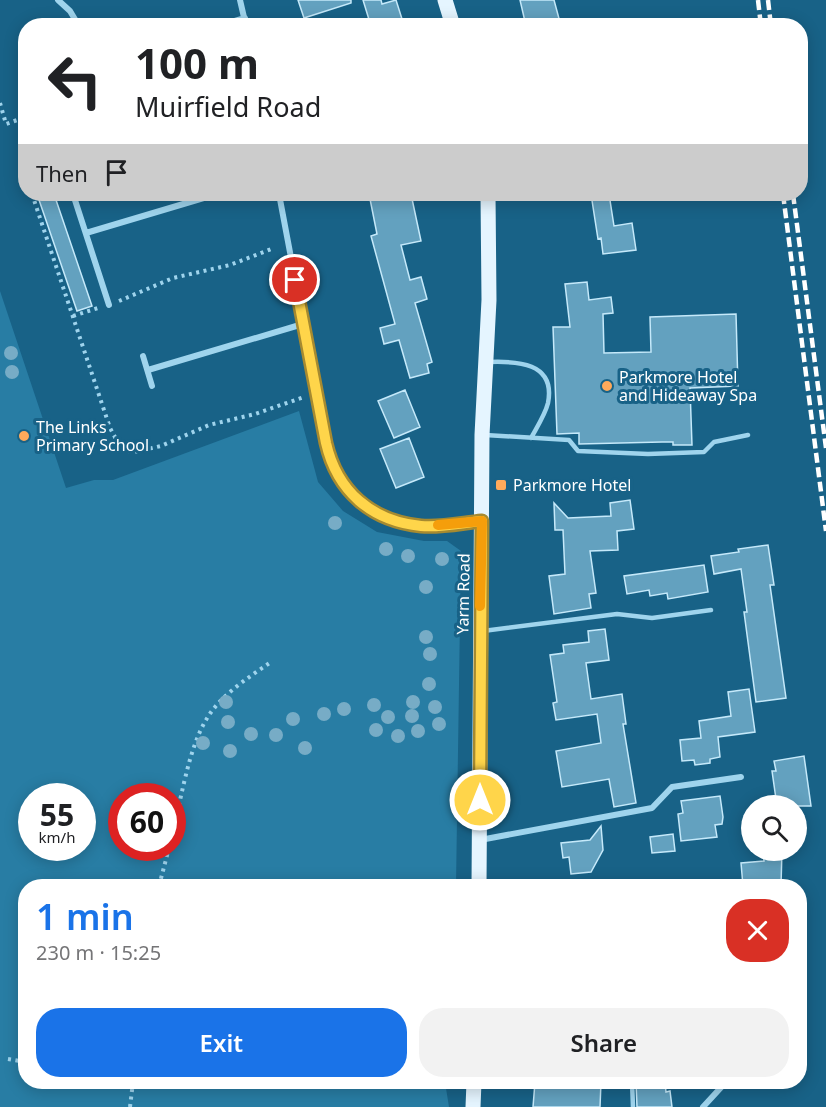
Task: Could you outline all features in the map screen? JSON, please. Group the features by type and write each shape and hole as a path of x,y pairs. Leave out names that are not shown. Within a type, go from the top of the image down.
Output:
{"main road":[{"path":"445,0 451,18"},
{"name":"Yarm Road","path":"479,879 482,435 489,300 488,201"},
{"path":"473,1107 474,1089"}],"street":[{"path":"58,0 74,18"},
{"path":"240,0 245,18"},
{"path":"75,201 109,305"},
{"path":"86,233 193,201"},
{"path":"280,201 330,460 338,478 371,511 395,521 422,526 482,521"},
{"path":"148,370 303,324"},
{"path":"143,356 152,386"},
{"path":"480,840 652,808 672,787 741,777"},
{"path":"703,1107 720,1089"}],"lane":[{"path":"486,362 531,364 544,379 548,391 548,402 531,438"},
{"path":"482,435 569,440 578,451 648,454 704,452 714,441 748,435"},
{"path":"480,631 617,614 652,618 711,610"},
{"path":"632,1089 633,1107"}],"path":[{"path":"0,104 6,124 18,120"},
{"path":"73,316 109,305 173,278 230,265 274,248"},
{"path":"185,783 191,758 206,720 234,687 271,662"},
{"path":"161,879 166,861"},
{"path":"8,1059 18,1061"},
{"path":"130,1107 132,1089"}],"shaded area":[{"path":"0,291 66,488 94,480 113,480 299,411 318,482 343,511 377,532 424,541 447,541 461,551 456,879 18,879 18,1089 446,1089 449,1107 0,1107"}],"building":[{"path":"298,0 351,0 351,3 304,18"},
{"path":"363,0 381,0 382,4 396,0 402,18 369,18"},
{"path":"520,0 554,0 559,18 524,18"},
{"path":"39,201 56,201 92,306 77,311"},
{"path":"370,201 412,201 421,241 401,245 410,280 421,277 427,299 415,303 432,362 427,364 429,373 410,378 399,340 384,344 380,328 395,324 371,236 377,234"},
{"path":"592,201 610,201 614,226 632,223 636,250 603,254 601,238 598,239"},
{"path":"587,282 589,300 611,297 613,313 603,314 604,353 651,352 650,317 736,314 738,386 690,388 692,445 673,445 673,442 579,444 579,433 557,434 553,327 570,327 565,284"},
{"path":"405,390 420,427 394,438 378,401"},
{"path":"409,438 424,477 396,488 380,449"},
{"path":"630,500 634,529 617,531 618,550 590,551 596,593 589,594 591,608 554,614 549,576 565,574 563,530 555,530 554,503 568,518 611,516 610,503"},
{"path":"768,545 774,585 770,585 786,698 756,702 744,612 747,612 741,569 714,574 711,556"},
{"path":"704,565 708,592 668,599 667,593 650,596 649,590 627,594 624,576"},
{"path":"605,629 609,660 586,663 591,699 622,694 626,724 623,724 636,803 614,807 609,779 562,787 556,751 601,743 597,714 556,720 553,703 557,702 550,655 564,653 563,645 589,642 588,631"},
{"path":"749,689 755,732 718,737 720,757 710,759 710,763 695,765 694,760 682,761 680,740 701,738 699,721 731,716 728,692"},
{"path":"804,756 811,806 807,806 807,795 775,795 772,771 776,771 774,761"},
{"path":"720,796 723,817 722,824 715,825 717,837 681,841 678,814 683,813 681,801"},
{"path":"601,826 603,850 591,872 571,874 569,857 563,858 561,843 590,840"},
{"path":"673,834 675,851 652,853 650,837"},
{"path":"782,861 781,879 742,879 741,863"},
{"path":"534,1089 601,1089 600,1107 533,1107"},
{"path":"636,1089 670,1091 672,1107 637,1107"}],"railway":[{"path":"758,0 760,18"},
{"path":"768,0 770,18"},
{"path":"784,201 826,531"},
{"path":"794,201 826,448"}],"slow traffic":[{"path":"438,525 482,521 480,606"}],"place":[{"name":"Parkmore Hotel and Hideaway Spa","path":"607,386"},
{"name":"The Links Primary School","path":"24,436"},
{"name":"Parkmore Hotel","path":"501,485"}],"route":[{"path":"295,280 326,443 338,478 371,511 395,521 422,526 482,521 480,800"}]}
